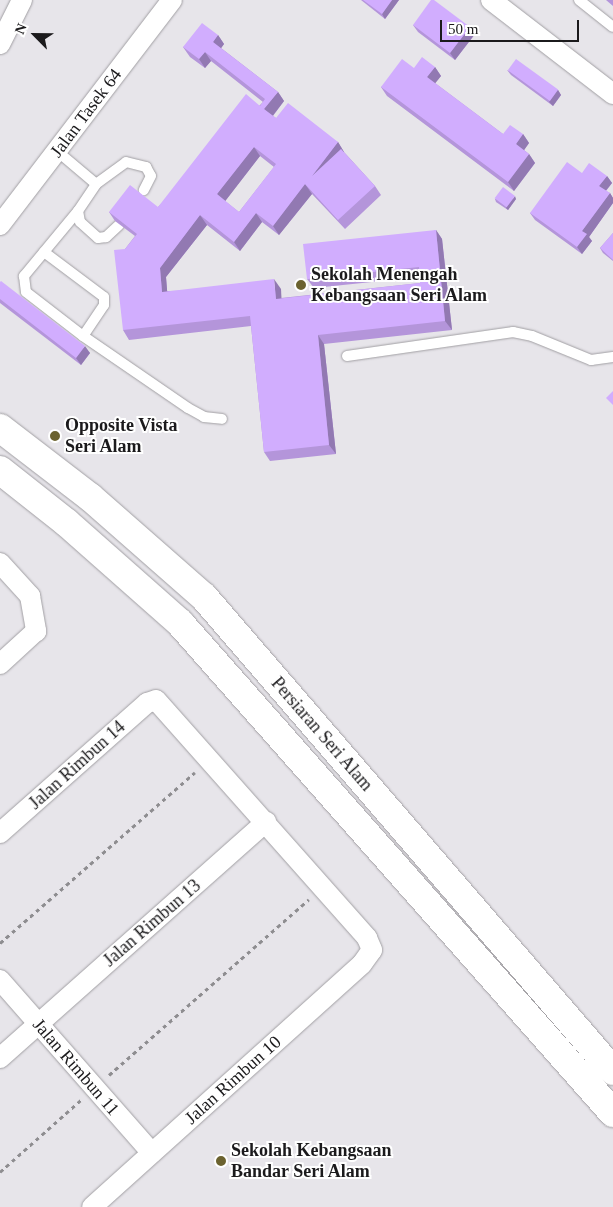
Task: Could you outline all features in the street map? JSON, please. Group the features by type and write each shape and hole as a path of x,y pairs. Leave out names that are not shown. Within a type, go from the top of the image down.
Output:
{"main road":[{"name":"Persiaran Seri Alam","path":"0,428 90,497 204,597 613,1071"},
{"name":"Persiaran Seri Alam","path":"0,470 68,523 180,623 613,1113"}],"street":[{"path":"0,44 22,0"},
{"name":"Jalan Tasek 64","path":"0,225 172,0"},
{"path":"491,0 613,94"},
{"path":"0,563 30,596 36,632 0,664"},
{"name":"Jalan Rimbun 14","path":"0,833 147,703 156,700 210,758"},
{"path":"210,758 322,886"},
{"name":"Jalan Rimbun 13","path":"0,1058 266,822"},
{"name":"Jalan Rimbun 10","path":"92,1207 362,964 372,950 367,938 322,886"},
{"name":"Jalan Rimbun 11","path":"0,980 152,1153"}],"lane":[{"path":"579,0 613,27"},
{"path":"57,151 96,184"},
{"path":"144,190 151,176 146,167 126,162 96,184 78,211 24,276 26,292 83,336 188,408 204,417 222,418"},
{"path":"78,211 80,222 98,238 106,237 119,225"},
{"path":"44,252 104,297 104,305 83,336"},
{"path":"347,356 513,332 532,336 591,360 613,357"}],"path":[{"path":"0,943 210,758"},
{"path":"0,1172 322,886"}],"building":[{"path":"363,0 392,0 382,14"},
{"path":"431,0 434,0 470,27 450,53 413,25"},
{"path":"202,23 218,35 213,42 278,92 264,109 276,118 288,103 338,142 312,176 341,149 375,186 338,220 305,184 273,226 256,213 234,242 200,215 160,268 162,292 274,279 276,299 420,283 419,267 307,279 303,244 436,230 445,321 318,335 329,445 264,452 250,316 123,330 114,250 125,249 137,234 109,212 130,185 158,207 246,94 260,106 265,99 205,52 199,59 183,47","holes":["254,147 276,164 239,212 217,194"]},
{"path":"422,57 435,67 427,77 503,134 510,125 523,134 516,144 529,154 508,182 381,87 402,59 414,68"},
{"path":"516,59 558,90 550,101 508,70"},
{"path":"567,162 582,173 589,163 607,176 599,186 610,193 582,231 587,234 577,247 530,213"},
{"path":"503,187 515,196 507,207 495,198"},
{"path":"613,233 613,260 600,248"},
{"path":"1,281 85,346 76,358 0,299"},
{"path":"613,391 613,405 606,398"}],"place":[{"name":"Sekolah Menengah Kebangsaan Seri Alam","path":"301,285"},
{"name":"Opposite Vista Seri Alam","path":"55,436"},
{"name":"Sekolah Kebangsaan Bandar Seri Alam","path":"221,1161"}]}
